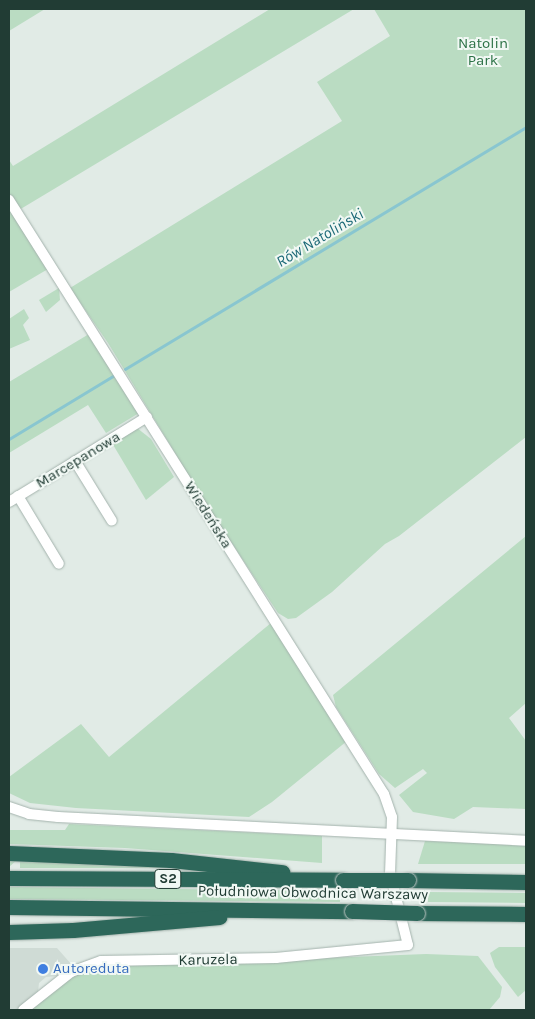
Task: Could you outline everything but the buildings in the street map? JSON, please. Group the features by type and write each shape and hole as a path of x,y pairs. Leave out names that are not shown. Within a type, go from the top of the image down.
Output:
{"highway":[{"path":"9,853 171,860 250,866 328,880"},
{"name":"Południowa Obwodnica Warszawy","path":"9,878 526,882"},
{"name":"Południowa Obwodnica Warszawy","path":"9,907 526,914"},
{"path":"9,932 160,924 285,910"}],"street":[{"name":"Wiedeńska","path":"9,200 376,780 391,810 390,873 408,945"},
{"name":"Marcepanowa","path":"13,499 146,417"},
{"path":"75,461 112,521"},
{"path":"13,499 59,564"},
{"path":"9,807 39,816 526,841"},
{"name":"Karuzela","path":"23,1010 71,972 101,961 276,958 408,945"}],"shaded area":[{"path":"9,948 57,948 72,965 58,976 46,977 39,983 38,992 16,1010 9,1010"}],"green space":[{"path":"9,9 45,9 9,31"},
{"path":"270,9 354,9 19,210 9,193 9,160 13,166"},
{"name":"Natolin Park","path":"374,9 526,9 526,437 399,536 385,544 332,592 296,618 288,619 278,613 206,504 108,343 70,288 342,121 317,82 390,36"},
{"path":"9,208 48,269 9,292"},
{"path":"59,288 60,300 46,312 39,300"},
{"path":"24,309 29,318 23,325 30,340 9,349 9,319"},
{"path":"89,334 139,413 106,433 88,405 9,453 9,382"},
{"path":"137,428 151,439 174,477 146,500 112,443"},
{"path":"526,536 526,703 509,718 526,741 526,809 473,807 454,819 413,812 399,795 427,773 423,769 395,788 379,774 336,707 333,695"},
{"path":"271,623 347,741 272,802 249,817 76,808 30,803 9,793 9,777 81,724 109,757"},
{"path":"69,824 322,836 322,863 125,848 9,844 9,830 65,830"},
{"path":"425,841 526,845 526,864 418,864"},
{"path":"9,858 167,865 166,868 20,868 20,860 17,860 9,867"},
{"path":"9,887 340,891 340,902 9,899"},
{"path":"428,892 526,893 526,903 428,902"},
{"path":"499,947 526,947 526,990 518,997 495,967 490,953"},
{"path":"426,954 478,956 502,987 500,997 489,1010 30,1010 77,973 95,967"}],"waterway":[{"name":"Rów Natoliński","path":"125,369 526,127"},
{"name":"Rów Natoliński","path":"9,439 113,376"}],"place":[{"name":"Autoreduta","path":"43,969"}]}
